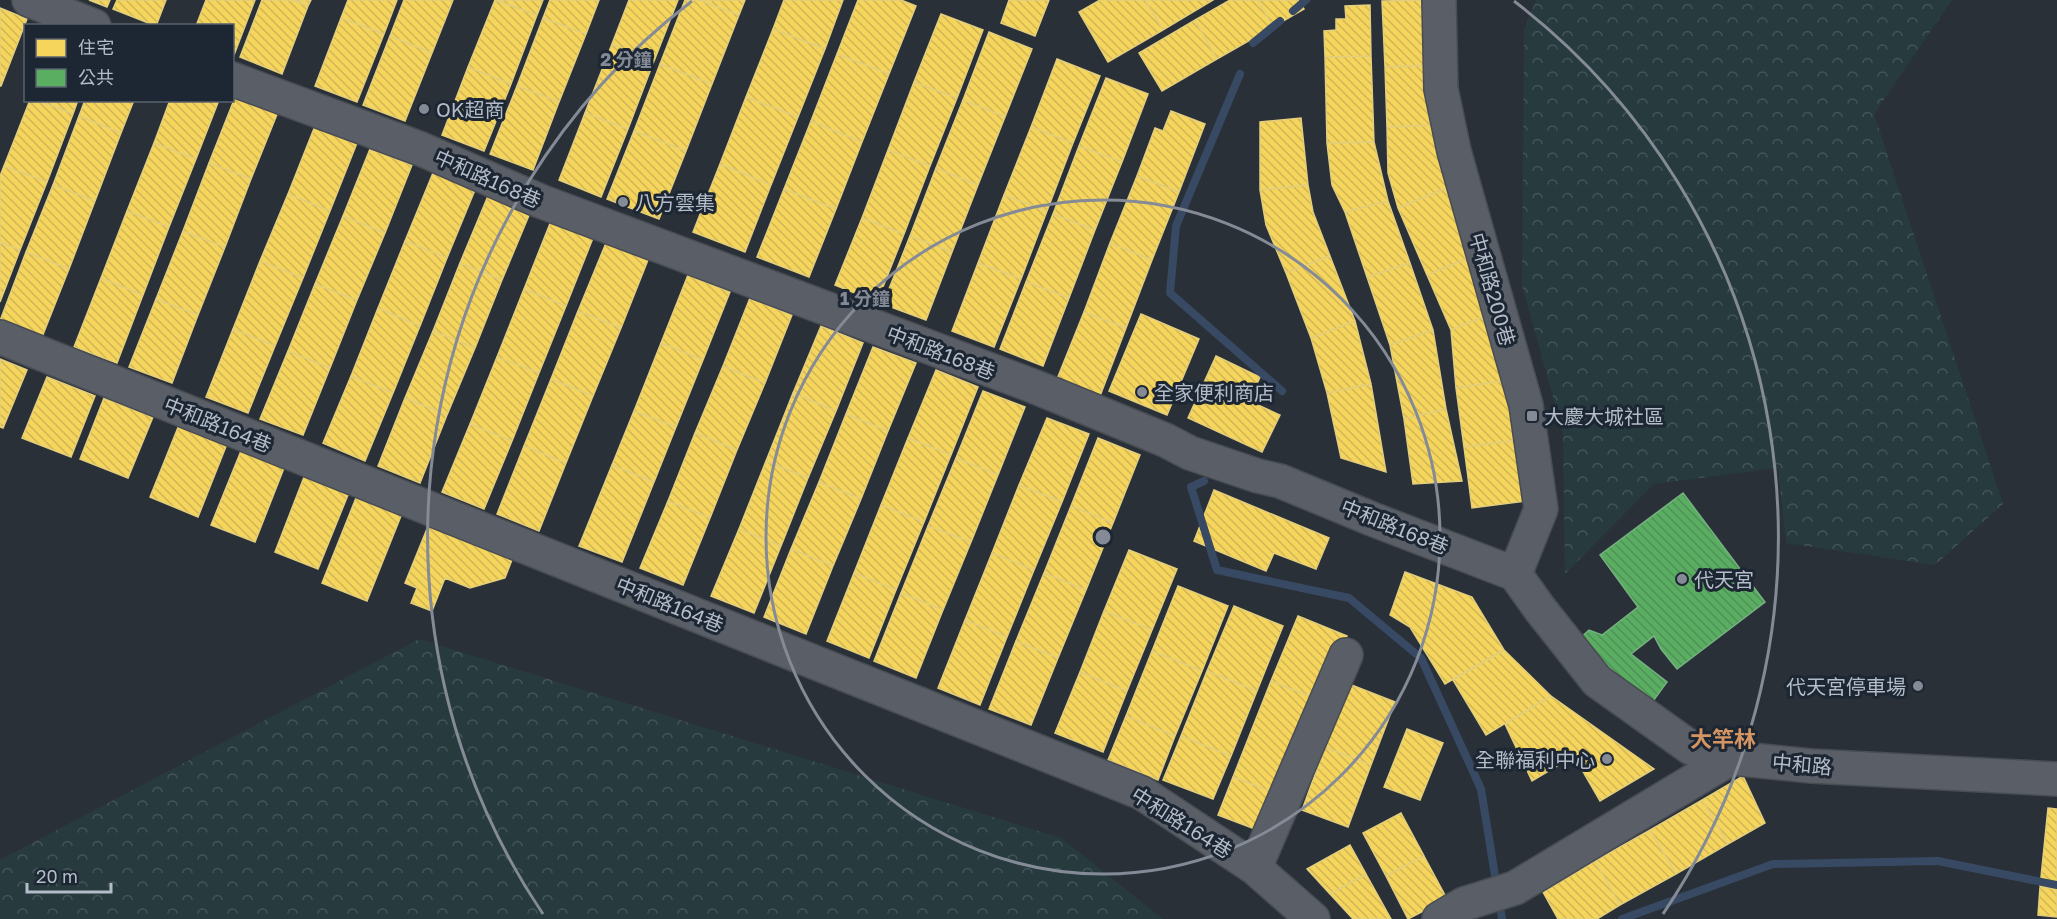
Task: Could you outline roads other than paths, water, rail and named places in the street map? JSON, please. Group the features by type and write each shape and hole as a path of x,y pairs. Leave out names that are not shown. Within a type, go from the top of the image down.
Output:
{"street":[{"path":"29,0 89,24"},
{"name":"中和路200巷","path":"1439,0 1441,89 1454,151 1526,405 1541,509 1515,574"},
{"name":"中和路168巷","path":"234,81 421,149 540,201 1033,386 1165,440 1190,453 1280,481 1515,574"},
{"name":"中和路164巷","path":"0,337 1142,793 1255,868 1313,919"},
{"name":"中和路","path":"1515,574 1597,681 1691,748 1731,758 1811,766 2057,779"},
{"path":"1255,868 1346,655"},
{"path":"1452,911 1515,888 1731,758"}],"waterway":[{"path":"1293,11 1306,0"},
{"path":"1253,43 1280,21"},
{"path":"1240,74 1176,226 1170,293 1282,391"},
{"path":"1204,481 1191,487 1217,570 1349,598 1421,658 1481,789 1497,888"},
{"path":"1622,919 1773,864 1938,861 2057,885"},
{"path":"1499,901 1502,919"}],"place":[{"name":"OK超商","path":"424,109"},
{"name":"八方雲集","path":"623,202"},
{"name":"全家便利商店","path":"1142,392"},
{"name":"大慶大城社區","path":"1532,416"},
{"name":"代天宮","path":"1682,579"},
{"name":"代天宮停車場","path":"1918,686"},
{"name":"全聯福利中心","path":"1607,759"}],"district":[{"name":"大竿林","path":"1723,738"}]}
